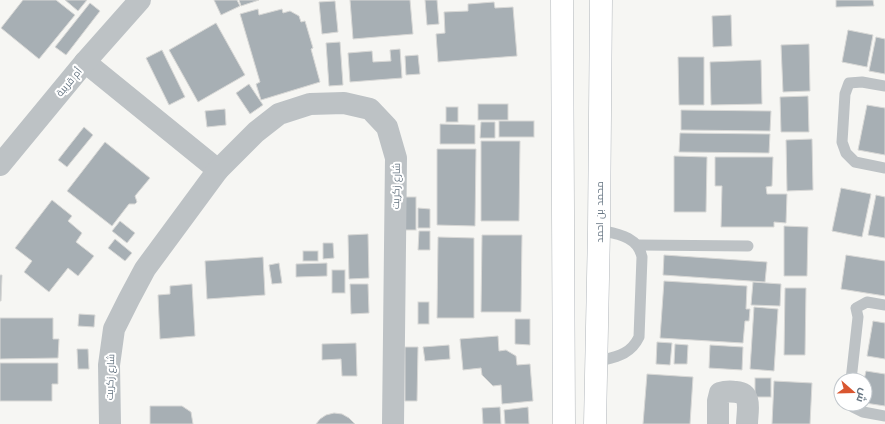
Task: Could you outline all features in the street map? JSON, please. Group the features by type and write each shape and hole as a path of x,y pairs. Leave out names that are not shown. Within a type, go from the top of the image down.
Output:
{"street":[{"name":"أم قريبة","path":"0,165 85,62 140,0"},
{"name":"محمد بن احمد","path":"595,424 599,230 600,0"},
{"path":"561,4 564,424"},
{"path":"85,62 218,170"},
{"name":"شارع زكريت","path":"110,424 109,365 114,329 145,268 218,170 256,132 279,114 310,104 344,103 370,109 387,127 396,158 393,424"},
{"path":"718,424 718,401 720,393 727,391 740,392 746,395 748,400 747,424"}],"lane":[{"path":"885,86 862,82 848,83 845,94 842,142 846,153 855,162 885,168"},
{"path":"596,362 628,352 636,344 639,338 642,257 641,250 633,240 599,230"},
{"path":"638,245 748,246"},
{"path":"853,372 858,318 856,308 867,302 885,305"},
{"path":"863,412 885,416"}],"building":[{"path":"23,0 56,0 75,15 39,59 1,28"},
{"path":"65,0 87,0 78,11"},
{"path":"214,0 237,0 240,6 221,15"},
{"path":"239,0 259,0 241,6"},
{"path":"350,0 410,0 413,34 353,39"},
{"path":"425,0 437,0 439,24 427,25"},
{"path":"836,0 873,0 874,6 836,7"},
{"path":"335,1 338,32 322,34 319,2"},
{"path":"494,2 495,8 513,7 517,56 438,62 436,34 445,33 444,12 468,11 468,4"},
{"path":"90,3 100,11 66,55 55,47"},
{"path":"258,9 259,15 282,9 283,13 290,11 299,16 301,22 305,21 313,48 311,49 320,82 261,100 256,84 260,82 240,14"},
{"path":"731,15 732,46 713,47 712,16"},
{"path":"216,23 245,75 198,102 169,50"},
{"path":"848,30 873,35 867,67 842,62"},
{"path":"876,37 885,39 885,74 869,71"},
{"path":"340,42 343,85 329,86 326,43"},
{"path":"809,44 810,91 783,92 781,45"},
{"path":"400,49 402,78 350,82 348,53 372,51 373,62 391,61 390,50"},
{"path":"162,50 185,97 169,105 146,58"},
{"path":"418,55 420,74 406,75 405,56"},
{"path":"678,57 704,57 704,105 679,105"},
{"path":"761,60 762,104 711,105 710,62"},
{"path":"249,84 263,105 250,114 236,93"},
{"path":"808,96 809,132 781,132 780,97"},
{"path":"478,104 508,104 508,120 478,120"},
{"path":"867,105 885,108 885,155 858,150"},
{"path":"446,107 458,107 458,122 446,122"},
{"path":"225,109 226,125 207,127 205,111"},
{"path":"681,110 771,111 770,131 681,130"},
{"path":"499,121 534,121 534,137 499,137"},
{"path":"481,122 495,122 495,138 480,138"},
{"path":"440,124 475,125 475,144 440,144"},
{"path":"84,127 93,135 67,167 58,160"},
{"path":"680,133 770,134 769,153 679,152"},
{"path":"812,139 813,190 787,191 786,140"},
{"path":"481,141 520,141 519,221 481,221"},
{"path":"105,142 150,178 135,196 137,202 135,204 129,204 112,226 67,191"},
{"path":"437,149 476,149 475,226 437,225"},
{"path":"674,156 707,157 706,212 674,212"},
{"path":"715,157 773,157 772,186 766,187 767,194 787,194 786,223 774,222 774,227 721,227 722,186 715,186"},
{"path":"841,188 871,194 862,237 832,231"},
{"path":"876,195 885,197 885,238 868,235"},
{"path":"405,197 416,197 416,230 405,230"},
{"path":"52,200 72,216 68,221 82,233 76,242 94,256 78,276 68,268 49,292 24,272 32,261 15,248"},
{"path":"418,208 430,209 430,228 418,228"},
{"path":"120,221 135,233 127,243 112,231"},
{"path":"784,226 808,227 807,276 784,276"},
{"path":"419,231 430,231 430,250 418,250"},
{"path":"368,234 369,278 349,279 348,235"},
{"path":"482,235 522,235 521,312 481,312"},
{"path":"438,237 474,238 474,318 437,318"},
{"path":"115,239 132,253 125,261 108,248"},
{"path":"323,243 333,243 334,258 323,259"},
{"path":"303,251 318,251 318,261 303,261"},
{"path":"664,255 767,262 765,282 663,275"},
{"path":"846,255 885,261 885,296 841,289"},
{"path":"263,257 265,295 207,299 205,261"},
{"path":"279,263 282,283 272,284 269,265"},
{"path":"327,263 327,276 296,277 296,264"},
{"path":"332,270 345,270 345,293 332,293"},
{"path":"0,275 2,275 1,301 0,301"},
{"path":"664,281 747,286 746,309 750,309 749,321 745,321 743,343 660,338"},
{"path":"753,282 781,284 780,306 751,305"},
{"path":"192,284 195,336 160,339 158,295 170,294 170,286"},
{"path":"350,284 368,284 369,313 351,314"},
{"path":"785,288 806,288 805,355 784,355"},
{"path":"418,302 429,302 429,324 418,324"},
{"path":"754,307 778,309 774,371 750,369"},
{"path":"79,314 95,315 94,327 78,326"},
{"path":"0,318 53,318 53,339 59,339 58,358 0,359"},
{"path":"515,319 530,319 530,345 515,344"},
{"path":"873,321 885,323 885,359 867,356"},
{"path":"498,336 499,351 506,350 516,356 517,365 530,364 533,401 502,404 501,385 493,386 482,375 481,368 463,370 460,339"},
{"path":"657,342 672,343 670,365 656,364"},
{"path":"356,343 357,376 342,376 341,359 322,360 322,344"},
{"path":"675,344 688,345 687,364 674,364"},
{"path":"449,345 450,359 425,361 423,347"},
{"path":"710,345 743,347 742,370 709,368"},
{"path":"405,347 418,347 417,401 405,401"},
{"path":"77,349 88,349 89,369 78,369"},
{"path":"0,363 58,363 58,384 52,384 52,401 0,401"},
{"path":"873,372 885,374 885,406 873,404"},
{"path":"647,374 693,377 690,424 643,424"},
{"path":"755,378 771,378 771,397 755,397"},
{"path":"774,381 812,383 810,424 772,424"},
{"path":"150,406 182,406 191,412 193,424 150,424"},
{"path":"500,407 501,424 483,424 482,408"},
{"path":"528,407 529,424 505,424 504,410"},
{"path":"334,413 342,414 355,424 316,424 326,415"}]}
